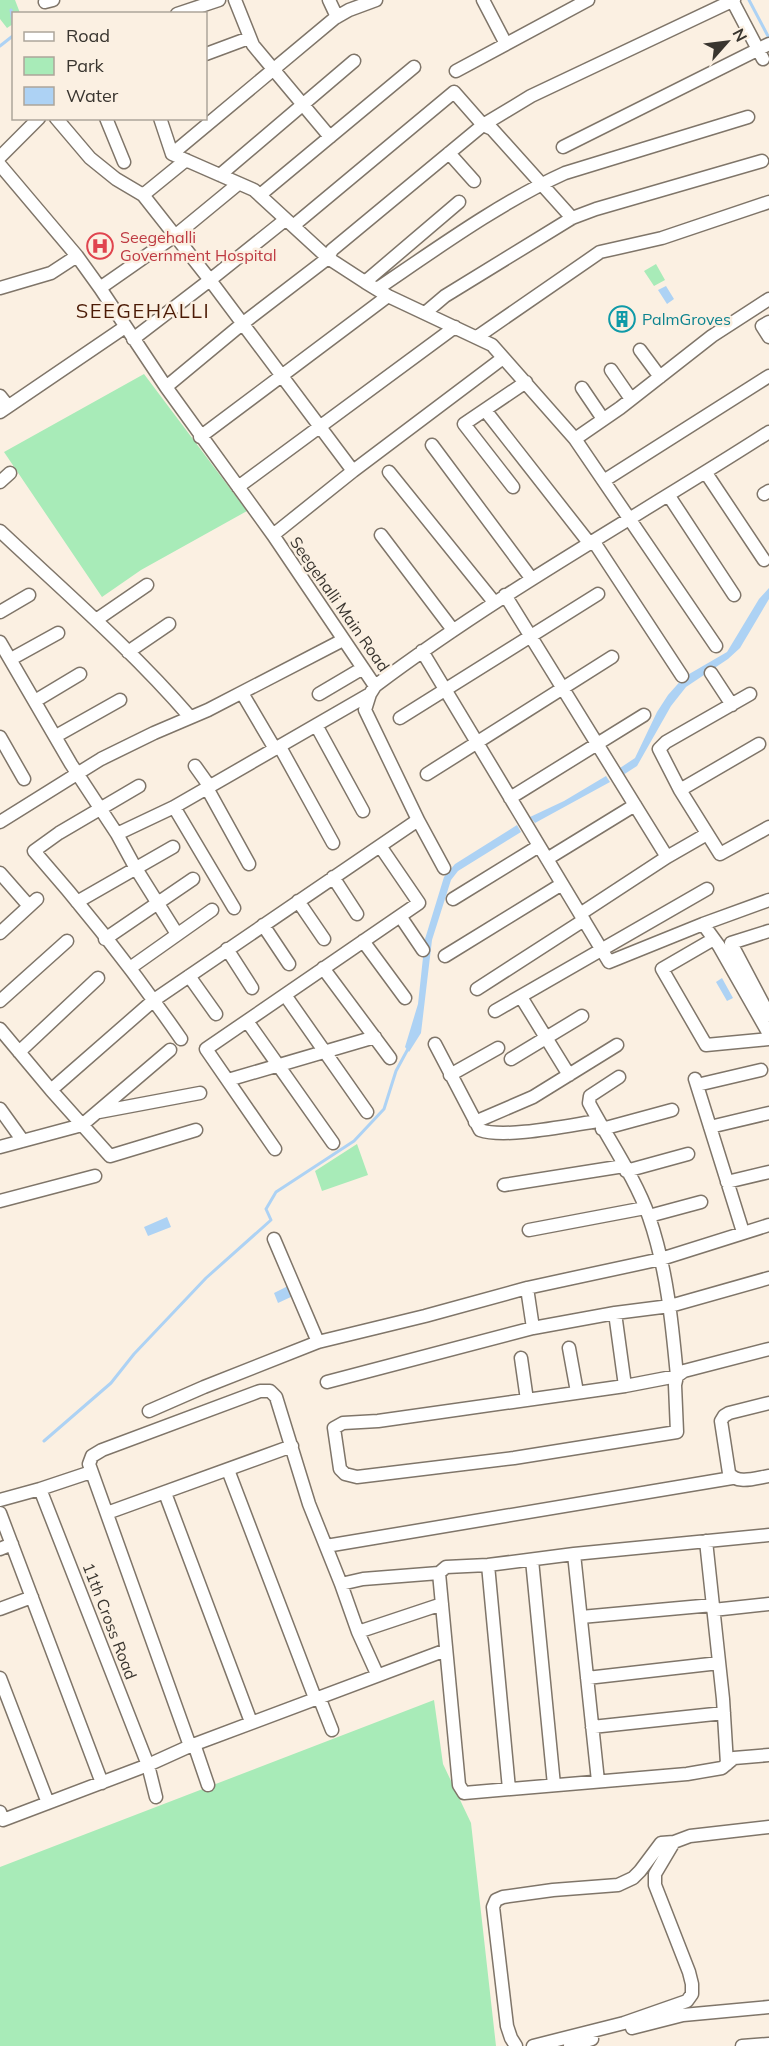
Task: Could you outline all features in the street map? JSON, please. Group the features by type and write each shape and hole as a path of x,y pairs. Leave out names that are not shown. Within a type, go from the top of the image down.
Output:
{"street":[{"path":"183,12 219,0"},
{"path":"235,0 249,38 330,137"},
{"path":"329,0 337,17"},
{"path":"172,154 337,17 376,0"},
{"path":"483,0 506,44"},
{"path":"456,71 588,0"},
{"path":"166,387 242,324 328,258 332,250 483,125 531,96 733,0 764,51 563,147"},
{"path":"207,54 249,38"},
{"path":"220,175 354,61"},
{"path":"260,195 414,67"},
{"path":"133,339 289,223 454,92 483,125 492,129 572,218"},
{"path":"200,437 283,376 435,249 541,184 566,173 748,117"},
{"path":"0,157 37,120"},
{"path":"58,120 90,158 116,179 144,195 353,471"},
{"path":"107,120 124,162"},
{"path":"161,120 172,154 254,190 328,258 383,293 492,345 575,438 717,646"},
{"path":"449,153 474,181"},
{"path":"144,195 186,160"},
{"path":"425,313 445,296 572,218 762,160"},
{"name":"Seegehalli Main Road","path":"0,165 77,256 100,288 200,437 273,536 363,668 372,690 422,651 494,602 669,496 769,432"},
{"path":"100,288 176,235 238,183"},
{"path":"366,282 459,202"},
{"path":"477,337 600,252 662,238 769,202"},
{"path":"0,288 51,273 77,256"},
{"path":"575,438 631,399 712,336 769,299"},
{"path":"769,322 762,326 769,336"},
{"path":"3,404 125,327"},
{"path":"238,487 455,327"},
{"path":"640,350 660,377"},
{"path":"273,536 353,471 503,358"},
{"path":"611,370 631,399"},
{"path":"605,480 769,376"},
{"path":"513,487 464,424 526,382"},
{"path":"582,388 603,419"},
{"path":"485,410 592,543 682,676"},
{"path":"432,445 531,578"},
{"path":"389,472 494,602"},
{"path":"706,472 764,560"},
{"path":"0,482 10,473"},
{"path":"669,496 734,595"},
{"path":"0,531 96,620 190,717"},
{"path":"381,535 453,630"},
{"path":"96,620 147,585"},
{"path":"400,718 598,594"},
{"path":"0,612 28,595"},
{"path":"505,595 667,857"},
{"path":"128,652 169,624"},
{"path":"11,659 58,633"},
{"path":"0,822 77,773 133,743 242,693 343,640"},
{"path":"0,642 77,773 177,934"},
{"path":"422,651 609,962 769,900"},
{"path":"427,774 612,657"},
{"path":"319,694 363,668"},
{"path":"711,673 732,705"},
{"path":"35,701 80,674"},
{"path":"117,834 208,788 372,690"},
{"path":"372,690 365,710 444,868"},
{"path":"242,693 333,843"},
{"path":"750,694 666,742 658,749 680,790 720,854 769,827"},
{"path":"56,736 120,700"},
{"path":"510,798 644,715"},
{"path":"316,725 363,811"},
{"path":"0,737 5,756 24,779"},
{"path":"680,790 759,744"},
{"path":"195,765 249,864"},
{"path":"139,786 59,833 34,851 130,968 181,1039"},
{"path":"547,859 635,805"},
{"path":"174,807 234,909"},
{"path":"51,1090 154,1000 418,820"},
{"path":"477,989 667,857 707,834"},
{"path":"275,1149 206,1049 419,903 380,846"},
{"path":"453,898 539,846"},
{"path":"77,902 173,847"},
{"path":"0,873 33,902 1,929"},
{"path":"333,877 357,914"},
{"path":"105,939 193,879"},
{"path":"445,956 562,885"},
{"path":"495,1011 707,889"},
{"path":"298,901 324,939"},
{"path":"130,968 212,910"},
{"path":"400,916 423,950"},
{"path":"703,924 769,1034"},
{"path":"263,925 289,964"},
{"path":"769,931 731,943 769,1015"},
{"path":"712,940 662,969 706,1045 769,1039"},
{"path":"0,1001 67,941"},
{"path":"363,941 405,998"},
{"path":"227,950 252,988"},
{"path":"323,968 390,1058"},
{"path":"189,976 216,1014"},
{"path":"19,1052 98,978"},
{"path":"285,995 367,1112"},
{"path":"521,997 569,1075"},
{"path":"511,1059 582,1016"},
{"path":"247,1021 333,1143"},
{"path":"0,1029 110,1156 196,1130"},
{"path":"228,1080 375,1037"},
{"path":"435,1044 475,1122 480,1130 489,1134 600,1125 672,1110"},
{"path":"475,1122 533,1097 617,1046"},
{"path":"450,1075 498,1048"},
{"path":"0,1147 82,1125 170,1050"},
{"path":"743,1232 696,1082 761,1070"},
{"path":"619,1077 590,1096 589,1103 647,1212 661,1259 670,1306 677,1376 675,1385 677,1432 514,1458 357,1478 345,1474 340,1469 334,1428 343,1423 378,1421 625,1386 677,1376 684,1371 769,1349"},
{"path":"98,1112 200,1093"},
{"path":"0,1109 23,1141"},
{"path":"710,1127 769,1113"},
{"path":"504,1185 625,1168 688,1154"},
{"path":"727,1182 769,1172"},
{"path":"0,1200 95,1176"},
{"path":"530,1230 701,1202"},
{"path":"149,1411 318,1342 527,1288 661,1259 769,1225"},
{"path":"274,1239 318,1342"},
{"path":"327,1382 533,1328 615,1313 670,1306 769,1278"},
{"path":"527,1288 533,1328"},
{"path":"615,1313 625,1386"},
{"path":"569,1348 578,1392"},
{"path":"521,1358 527,1400"},
{"path":"208,1785 88,1464 92,1456 102,1450 260,1391 270,1391 276,1397 309,1504 358,1632 377,1674"},
{"path":"732,1478 729,1473 721,1421 729,1413 769,1403"},
{"path":"107,1514 292,1446"},
{"path":"228,1470 332,1730"},
{"path":"0,1500 40,1490 91,1472"},
{"path":"326,1546 732,1478 738,1480 769,1476"},
{"name":"11th Cross Road","path":"40,1490 148,1765 156,1797"},
{"path":"165,1493 251,1722"},
{"path":"0,1514 6,1547 32,1597 102,1783"},
{"path":"341,1584 363,1579 439,1573 446,1567 488,1565 574,1554 769,1536"},
{"path":"706,1541 727,1764"},
{"path":"574,1554 598,1781"},
{"path":"532,1560 554,1785"},
{"path":"488,1565 509,1789"},
{"path":"439,1573 459,1785 464,1793 687,1774 722,1768 734,1758 769,1755"},
{"path":"0,1609 32,1597"},
{"path":"358,1632 442,1604"},
{"path":"581,1617 769,1604"},
{"path":"2,1816 48,1803 102,1783 251,1722 446,1650"},
{"path":"587,1678 719,1664"},
{"path":"0,1678 48,1803"},
{"path":"592,1727 724,1713"},
{"path":"516,2046 507,2026 494,1907 496,1900 552,1890 618,1884 633,1878 661,1843 674,1842 690,1836 769,1827"},
{"path":"533,2046 624,2023 687,2001 692,1994 689,1972 655,1885 655,1874 674,1842"},
{"path":"570,2046 625,2029 683,2015 769,2007"},
{"path":"742,2046 769,2044"}],"green space":[{"path":"0,0 15,0 20,12 12,12 12,25 7,28 0,19"},
{"path":"656,264 665,280 654,286 644,271"},
{"path":"144,374 247,511 141,570 102,597 4,452"},
{"path":"357,1144 368,1175 322,1191 315,1171"},
{"path":"434,1700 443,1764 471,1823 496,2046 0,2046 0,1867"}],"water":[{"path":"666,286 674,299 667,304 658,290"},
{"path":"769,588 769,599 740,648 728,659 686,687 671,706 637,766 623,775 620,768 635,758 657,712 668,695 684,677 727,652 759,599"},
{"path":"606,776 610,782 535,823 530,817 564,801"},
{"path":"517,825 521,832 458,871 451,880 432,940 421,1033 409,1052 405,1047 418,1004 425,939 444,877 455,864"},
{"path":"722,978 733,998 727,1001 716,982"},
{"path":"167,1217 171,1227 148,1236 144,1227"},
{"path":"288,1286 293,1296 278,1303 274,1293"}],"waterway":[{"path":"749,0 769,38"},
{"path":"11,10 12,16"},
{"path":"0,46 12,37"},
{"path":"44,1441 111,1383 134,1354 206,1278 271,1220 266,1209 276,1192 354,1141 384,1109 396,1071 409,1047"}],"place":[{"name":"Seegehalli Government Hospital","path":"100,246"},
{"name":"PalmGroves","path":"622,319"}],"district":[{"name":"SEEGEHALLI","path":"143,310"}]}
